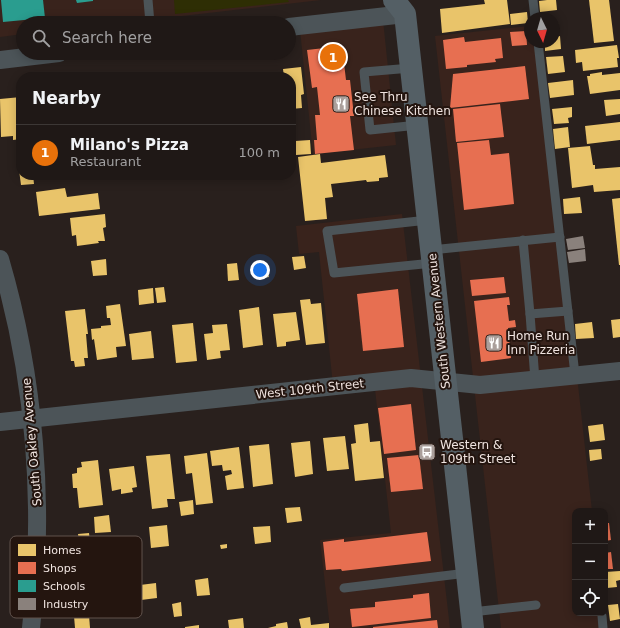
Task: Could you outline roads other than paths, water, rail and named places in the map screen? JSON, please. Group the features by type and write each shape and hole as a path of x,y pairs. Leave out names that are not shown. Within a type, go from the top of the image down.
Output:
{"main road":[{"name":"South Western Avenue","path":"404,5 473,620"}],"street":[{"path":"296,26 404,5"},
{"path":"0,60 16,58"},
{"name":"South Oakley Avenue","path":"0,259 17,328 26,376 36,478 38,536"},
{"name":"West 109th Street","path":"0,422 411,378 480,385 620,371"},
{"name":"South Oakley Avenue","path":"31,628 32,618"}],"lane":[{"path":"148,0 149,16"},
{"path":"533,0 534,12"},
{"path":"539,48 575,375"},
{"path":"411,68 364,72 369,123 370,130 418,125"},
{"path":"428,220 327,231 334,273 523,240 560,236"},
{"path":"523,240 535,380"},
{"path":"530,314 568,311"},
{"path":"344,588 467,573"},
{"path":"473,620 536,605"},
{"path":"602,616 603,628"}],"place":[{"name":"Milano's Pizza","path":"333,57"},
{"name":"See Thru Chinese Kitchen","path":"341,104"},
{"name":"Home Run Inn Pizzeria","path":"494,343"},
{"name":"Western & 109th Street","path":"427,452"}]}
